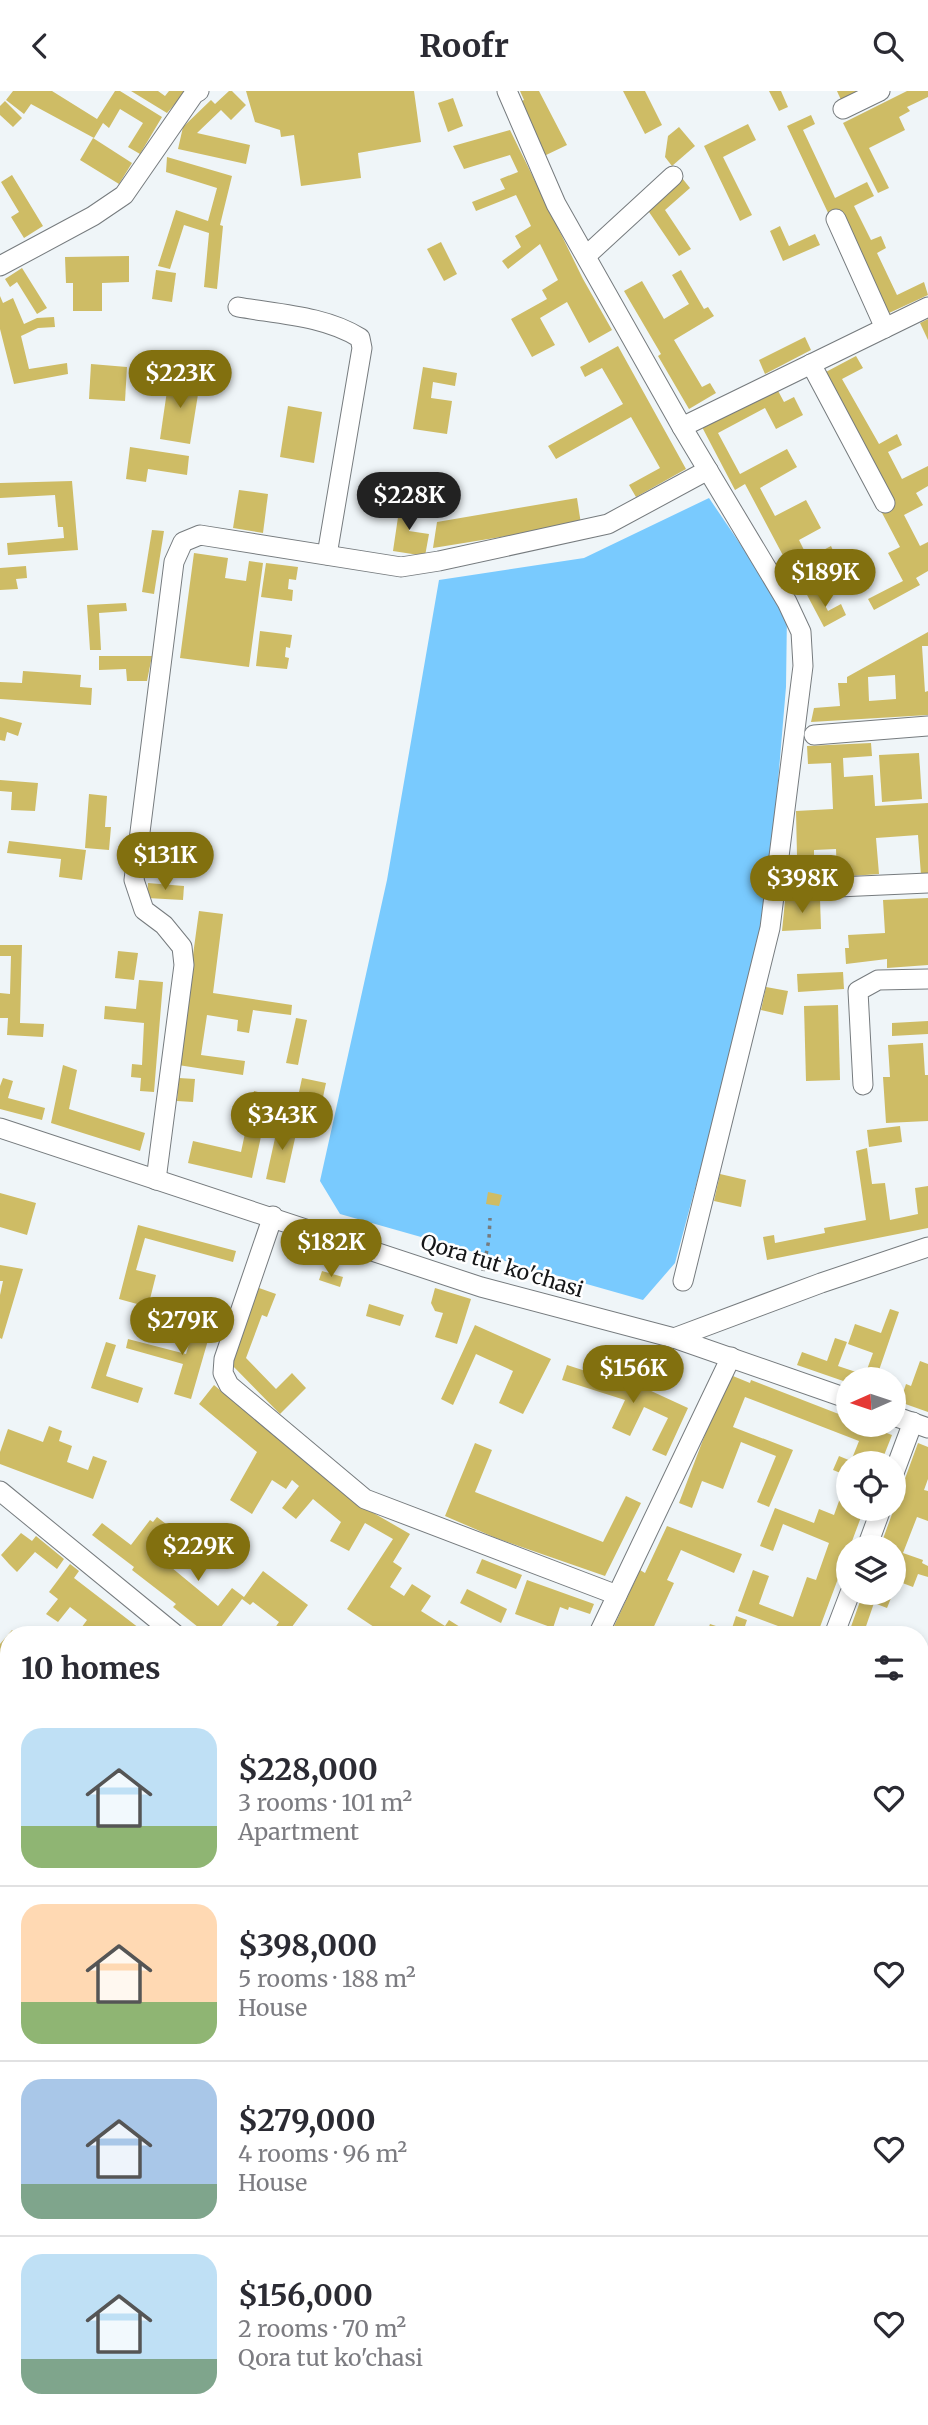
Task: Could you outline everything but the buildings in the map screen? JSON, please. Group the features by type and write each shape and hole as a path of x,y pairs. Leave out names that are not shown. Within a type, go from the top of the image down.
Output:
{"street":[{"path":"0,266 93,216 124,195 199,91"},
{"path":"507,91 556,204 682,427 788,602 801,632 803,666 770,928 683,1281"},
{"path":"843,109 880,91"},
{"path":"586,256 673,176"},
{"path":"836,219 885,328"},
{"path":"238,307 318,321 349,331 360,338 362,348 327,555"},
{"path":"682,427 928,307"},
{"path":"811,365 885,503"},
{"path":"156,1180 184,965 182,947 164,925 144,910 134,880 174,562 183,542 200,535 401,567 608,524 708,470"},
{"path":"814,735 928,726"},
{"path":"793,889 928,883"},
{"path":"863,1085 858,991 878,981 928,979"},
{"name":"Qora tut ko'chasi","path":"0,1128 273,1216 481,1287 674,1338 836,1394"},
{"path":"273,1216 224,1359 223,1373 229,1385 365,1499 617,1595"},
{"path":"674,1338 821,1283 928,1247"},
{"path":"602,1626 731,1357"},
{"path":"906,1452 921,1425"},
{"path":"0,1491 165,1626"},
{"path":"837,1626 845,1605"}],"path":[{"path":"481,1287 490,1218"}],"shaded area":[{"path":"709,498 787,613 786,687 766,924 675,1263 643,1300 340,1214 320,1181 387,880 439,580 584,558"}]}
